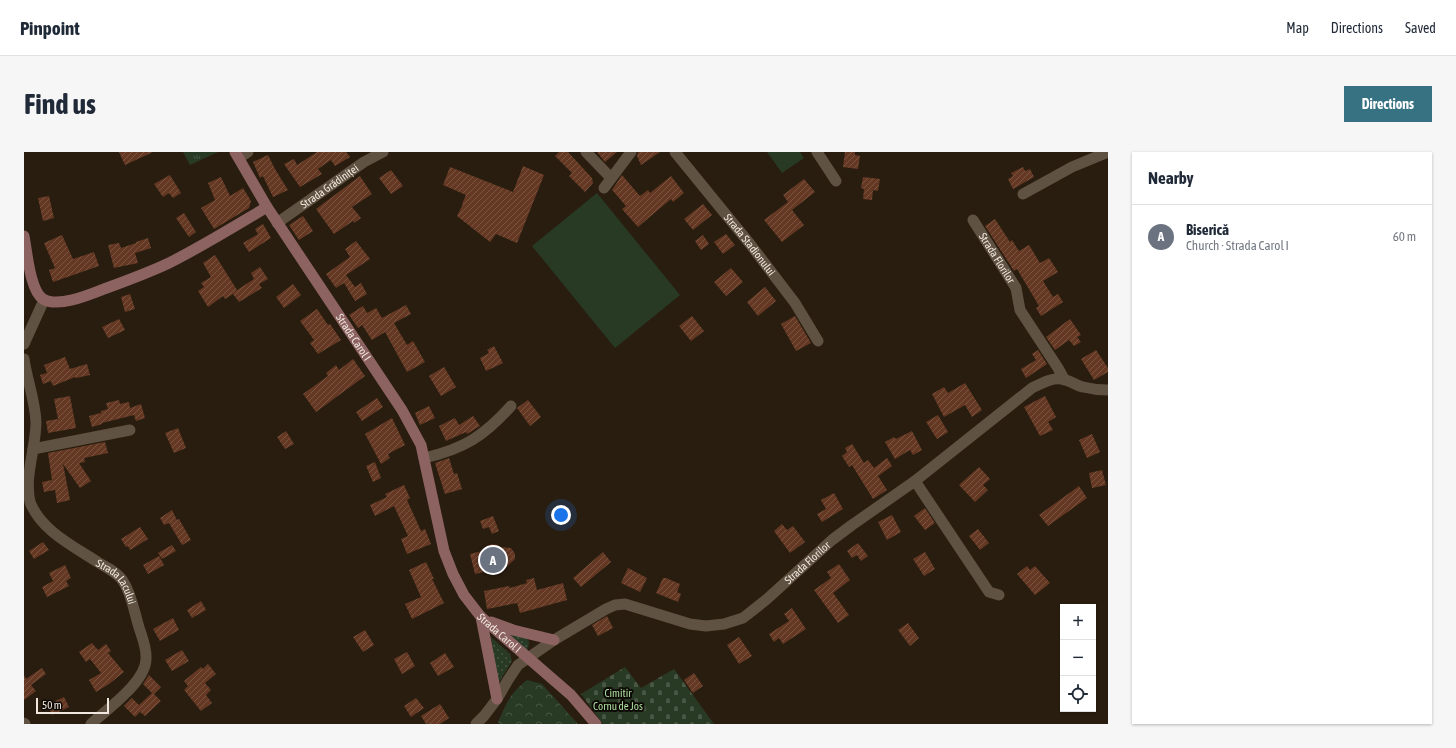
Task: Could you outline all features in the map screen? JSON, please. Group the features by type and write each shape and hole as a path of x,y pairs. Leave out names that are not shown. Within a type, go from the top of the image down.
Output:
{"main road":[{"name":"Strada Carol I","path":"241,154 267,207 402,410 416,434 424,458 444,551 448,563 464,595 481,617 571,695 596,724"},
{"path":"24,236 33,283 36,291 44,300 56,302 75,299 149,272 185,255 267,207"},
{"path":"481,617 497,625 554,640"},
{"path":"481,617 497,699"}],"street":[{"name":"Strada Grădiniței","path":"277,223 364,162 383,152"},
{"path":"586,152 611,178"},
{"path":"604,188 631,152"},
{"name":"Strada Stadionului","path":"675,152 750,244 795,303 818,341"},
{"path":"817,152 836,181"},
{"path":"1023,194 1072,167 1108,152"},
{"name":"Strada Florilor","path":"476,724 497,699 518,665 554,640 606,608 625,604 690,624 706,626 724,624 743,618 767,599 842,532 915,481 1032,388 1043,382 1064,379 1020,310 1016,288 973,220"},
{"path":"24,344 44,300"},
{"name":"Strada Lacului","path":"24,359 28,396 36,419 35,436 27,481 29,498 35,512 44,524 61,538 118,575 123,581 131,600 145,648 146,659 144,669 139,680 91,724"},
{"path":"1064,379 1082,387 1108,390"},
{"path":"424,458 454,450 476,438 495,424 511,406"},
{"path":"33,449 130,430"},
{"path":"915,481 989,592 999,595"}],"green space":[{"path":"183,152 218,152 190,165"},
{"path":"767,152 800,152 804,158 782,173"},
{"path":"597,193 680,295 615,348 532,246"},
{"path":"512,634 527,638 529,642 528,649 525,649 510,636"},
{"path":"491,637 510,654 512,661 498,684"},
{"name":"Cimitir Cornu de Jos","path":"625,667 641,688 674,669 714,724 603,724 581,694"},
{"path":"527,680 542,684 578,724 499,724 498,722 509,699"}],"building":[{"path":"119,152 153,152 125,165"},
{"path":"317,152 346,152 350,157 335,166 331,160 318,169 322,174 300,187 284,164 294,159 297,165"},
{"path":"559,152 568,152 592,178 593,183 585,192 569,176 572,173 555,156"},
{"path":"597,152 617,152 605,162"},
{"path":"638,152 660,152 641,165 637,156"},
{"path":"845,152 855,152 855,155 860,156 858,169 843,167"},
{"path":"268,155 288,190 273,197 263,176 260,178 253,162"},
{"path":"523,166 544,175 517,243 496,234 490,242 457,216 466,195 443,185 450,167 513,192"},
{"path":"1023,167 1025,171 1030,169 1034,177 1013,189 1008,179 1013,176 1011,173"},
{"path":"391,170 403,186 391,194 379,178"},
{"path":"170,175 181,193 173,198 169,193 163,197 154,184"},
{"path":"622,175 640,196 648,190 650,193 671,176 684,193 673,202 671,199 638,227 622,209 626,206 612,190"},
{"path":"360,176 372,194 352,207 361,218 354,223 353,221 334,234 316,209"},
{"path":"221,177 230,196 243,188 251,201 249,208 214,229 201,208 215,200 208,183"},
{"path":"863,177 880,179 878,191 873,190 872,200 863,199 864,189 861,188"},
{"path":"804,179 815,192 792,210 804,225 782,242 764,220 788,202 783,195"},
{"path":"49,196 54,218 43,221 38,198"},
{"path":"703,204 712,215 693,230 684,219"},
{"path":"184,213 196,232 189,237 176,218"},
{"path":"303,216 313,231 299,240 289,225"},
{"path":"995,219 1010,242 1012,240 1019,251 1029,245 1040,263 1049,258 1058,272 1043,281 1053,297 1058,294 1063,302 1041,316 1036,308 1039,306 1017,269 1014,271 985,226"},
{"path":"263,224 271,238 249,252 243,243 258,234 255,229"},
{"path":"726,234 735,245 723,254 714,242"},
{"path":"62,235 73,259 94,252 99,266 53,282 49,270 55,268 44,243"},
{"path":"703,235 709,244 701,250 695,241"},
{"path":"148,238 151,248 135,253 138,263 114,268 108,245 119,243 121,248"},
{"path":"356,241 370,259 346,275 355,287 361,283 367,294 355,301 344,283 336,288 326,274 350,257 345,249"},
{"path":"215,255 237,290 254,279 251,273 260,267 268,279 259,284 262,288 239,302 233,294 225,299 223,296 208,307 198,291 204,287 201,283 211,277 203,263"},
{"path":"731,268 743,282 726,296 714,282"},
{"path":"293,284 301,295 284,308 276,297"},
{"path":"765,287 776,301 758,316 747,302"},
{"path":"130,294 135,309 125,312 121,297"},
{"path":"406,305 411,314 394,323 407,345 413,341 425,362 407,372 385,332 372,340 362,325 358,328 349,315 363,306 367,313 376,308 382,318"},
{"path":"317,309 341,340 318,354 310,343 314,340 300,321"},
{"path":"692,316 704,331 691,341 679,326"},
{"path":"795,316 811,343 796,351 781,324"},
{"path":"119,319 125,330 108,338 102,327"},
{"path":"1070,319 1081,335 1077,337 1081,342 1074,346 1069,340 1055,350 1046,337"},
{"path":"494,346 503,363 486,371 480,358 489,353 487,350"},
{"path":"1038,350 1047,364 1026,378 1021,369 1036,360 1032,354"},
{"path":"1096,350 1108,368 1108,372 1094,380 1081,359"},
{"path":"65,357 70,369 87,364 90,375 75,377 53,386 51,381 43,384 40,375 47,373 44,365"},
{"path":"353,359 365,376 316,412 303,394 328,376 326,373 336,365 339,370"},
{"path":"444,367 456,387 441,396 429,376"},
{"path":"965,383 982,410 972,417 965,405 944,417 932,394 944,387 948,393"},
{"path":"70,396 76,428 48,433 46,421 58,419 54,399"},
{"path":"1045,396 1056,417 1048,422 1053,430 1040,436 1024,407"},
{"path":"377,398 383,407 362,421 356,412"},
{"path":"119,400 120,404 129,402 130,408 141,404 145,418 136,421 134,415 92,427 89,416 101,413 101,411 108,409 106,403"},
{"path":"528,400 541,417 530,426 517,408"},
{"path":"429,406 435,418 420,425 415,413"},
{"path":"938,415 948,432 937,439 926,422"},
{"path":"473,416 480,426 467,434 466,432 446,441 439,426 455,418 459,425"},
{"path":"392,418 405,445 388,454 390,458 381,464 365,434"},
{"path":"178,428 186,448 174,453 165,433"},
{"path":"286,431 294,444 285,449 277,437"},
{"path":"912,431 922,450 913,455 910,450 895,459 885,442 894,437 896,439"},
{"path":"1092,434 1100,452 1087,458 1079,440"},
{"path":"105,442 108,453 84,458 85,462 79,463 91,481 80,488 63,464 70,500 57,503 55,490 44,492 42,482 52,480 48,453"},
{"path":"852,444 864,463 868,460 874,468 887,458 892,466 878,476 887,490 873,499 852,465 849,467 842,456 847,452 845,448"},
{"path":"449,458 454,474 457,473 462,489 445,494 435,463"},
{"path":"375,462 381,478 373,482 366,466"},
{"path":"979,467 990,479 983,485 988,490 975,502 959,485"},
{"path":"1102,470 1106,485 1092,488 1089,473"},
{"path":"404,485 410,498 407,500 421,531 425,529 431,544 407,554 401,539 408,536 394,506 375,516 370,505 387,497 385,494"},
{"path":"1079,486 1087,498 1048,526 1039,515"},
{"path":"834,493 843,509 822,522 817,514 826,509 821,500"},
{"path":"925,508 935,523 925,530 914,516"},
{"path":"172,510 191,540 182,545 169,523 164,525 160,518"},
{"path":"892,515 901,532 887,540 878,522"},
{"path":"493,516 499,531 492,534 489,527 483,529 480,521"},
{"path":"782,524 787,530 793,526 805,542 790,553 774,531"},
{"path":"140,527 148,539 130,550 121,539"},
{"path":"978,529 989,543 980,550 969,536"},
{"path":"43,542 49,550 34,559 29,551"},
{"path":"858,543 868,556 861,561 857,555 852,558 847,551"},
{"path":"491,544 511,548 515,554 515,559 501,572 495,572 492,570 475,574 470,554 486,550"},
{"path":"172,545 176,551 162,559 158,553"},
{"path":"603,552 611,562 581,587 573,578"},
{"path":"925,552 935,569 924,576 913,559"},
{"path":"159,556 164,565 148,574 143,565"},
{"path":"426,562 434,579 432,579 444,603 412,619 405,604 421,597 409,570"},
{"path":"839,564 850,580 833,593 849,615 838,623 814,590 831,578 827,572"},
{"path":"65,565 71,578 66,581 69,586 47,597 42,587 53,581 49,573"},
{"path":"1027,566 1030,570 1035,566 1050,583 1035,595 1017,574"},
{"path":"628,568 647,578 640,592 621,583"},
{"path":"534,578 537,590 563,583 567,600 520,613 517,603 487,609 484,591 509,586 510,588 527,583 526,580"},
{"path":"663,578 680,584 677,592 681,594 678,602 656,593"},
{"path":"201,601 206,610 192,618 187,610"},
{"path":"792,608 806,629 783,644 779,638 774,642 769,634 789,621 784,614"},
{"path":"607,616 613,628 598,636 592,625"},
{"path":"173,618 179,630 160,641 153,629"},
{"path":"908,623 919,638 910,646 898,630"},
{"path":"365,630 374,645 363,652 353,637"},
{"path":"739,637 752,656 739,664 727,645"},
{"path":"92,643 98,650 106,644 111,651 108,653 124,672 96,692 89,680 101,673 90,659 86,662 79,652"},
{"path":"182,650 189,661 172,671 165,660"},
{"path":"407,652 415,666 402,674 394,659"},
{"path":"445,653 454,667 438,676 430,663"},
{"path":"208,664 216,674 205,683 211,690 206,695 212,703 201,711 184,690 188,686 184,681 201,667 203,669"},
{"path":"42,668 46,674 31,685 36,691 24,700 24,675 26,679"},
{"path":"694,673 703,686 693,693 684,680"},
{"path":"149,675 161,687 154,694 161,701 145,716 140,712 135,717 124,706 132,698 139,705 152,693 143,684"},
{"path":"64,697 69,707 52,715 47,705"},
{"path":"416,698 424,708 411,717 404,706"},
{"path":"440,704 449,718 440,724 426,724 421,716"}],"place":[{"name":"Biserică","path":"493,560"}]}
